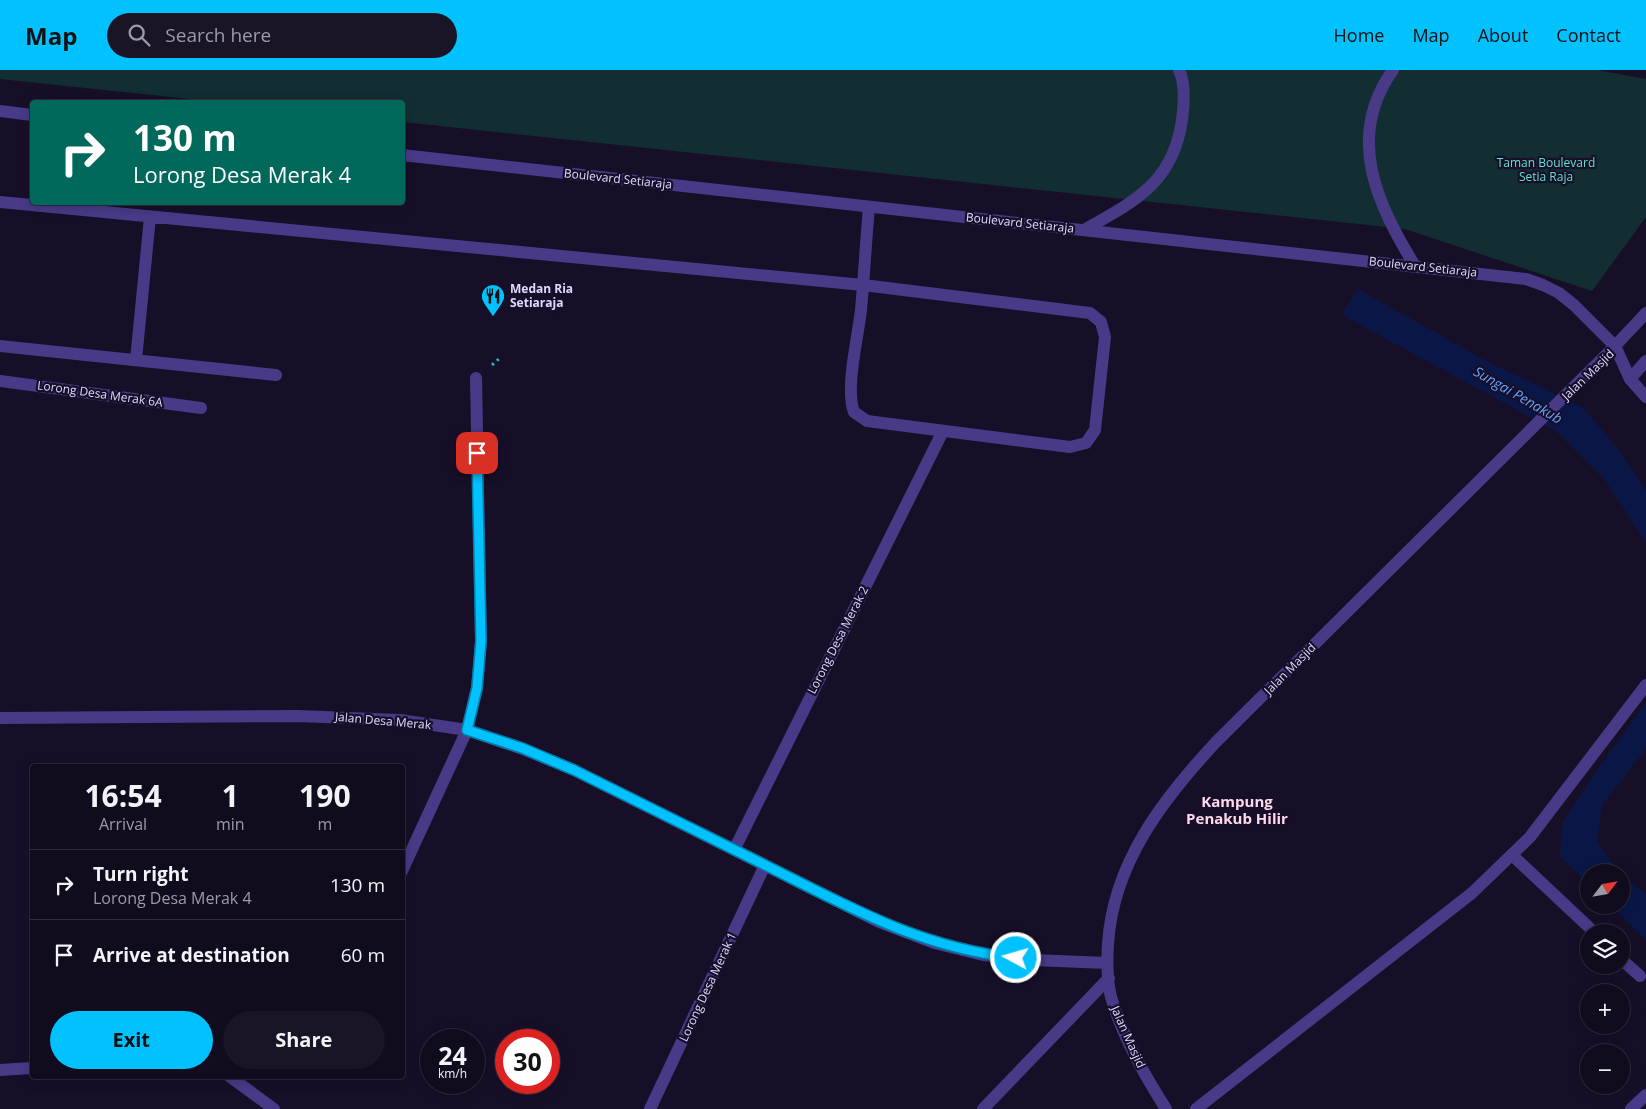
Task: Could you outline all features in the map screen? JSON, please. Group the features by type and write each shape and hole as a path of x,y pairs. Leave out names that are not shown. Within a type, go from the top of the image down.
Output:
{"street":[{"path":"1084,230 1120,210 1150,188 1170,163 1180,137 1184,106 1180,70"},
{"path":"1393,70 1378,98 1370,123 1369,155 1380,204 1393,231 1415,266"},
{"path":"0,111 30,115"},
{"name":"Boulevard Setiaraja","path":"405,155 1506,276 1544,285 1559,293 1615,346"},
{"path":"0,202 863,285 1090,313 1101,322 1105,337 1094,430 1086,443 1070,447 867,421 854,412 850,397 863,285 870,207"},
{"path":"136,360 150,217"},
{"path":"1615,346 1646,313"},
{"path":"0,346 276,375"},
{"name":"Jalan Masjid","path":"1166,1109 1146,1077 1125,1036 1111,996 1107,962 1109,928 1126,869 1144,832 1165,800 1216,742 1587,376 1615,346 1630,379 1646,396"},
{"path":"1630,379 1646,361"},
{"path":"405,864 467,730 477,688 481,641 476,378"},
{"name":"Lorong Desa Merak 6A","path":"0,381 201,408"},
{"name":"Lorong Desa Merak 2","path":"734,850 942,431"},
{"path":"1196,1109 1406,947 1472,893 1530,837 1646,685"},
{"name":"Jalan Desa Merak","path":"0,718 298,716 400,720 467,730 522,748 574,770 879,922 934,943 983,955 1033,960 1107,962"},
{"path":"1512,855 1585,924"},
{"name":"Lorong Desa Merak 1","path":"650,1109 765,865"},
{"path":"1630,967 1640,976"},
{"path":"984,1109 1109,978"},
{"path":"0,1070 30,1068"},
{"path":"233,1079 274,1109"},
{"path":"1632,1109 1646,1095"}],"green space":[{"name":"Taman Boulevard Setia Raja","path":"0,70 1597,70 1646,79 1646,217 1592,291 1405,229 405,122 405,100 200,100 0,79"}],"water":[{"name":"Sungai Penakub","path":"1358,289 1492,364 1583,407 1624,457 1646,490 1646,542 1605,480 1556,431 1342,315"},
{"path":"1646,703 1646,749 1602,805 1597,841 1613,864 1580,864 1580,876 1559,856 1563,822 1594,774"},
{"path":"1630,882 1646,894 1646,940 1619,914 1630,914"}],"place":[{"name":"Medan Ria Setiaraja","path":"493,317"}],"district":[{"name":"Kampung Penakub Hilir","path":"1237,810"}],"route":[{"path":"477,453 481,641 477,688 467,730 522,748 574,770 879,922 934,943 983,955 1016,958"}]}
